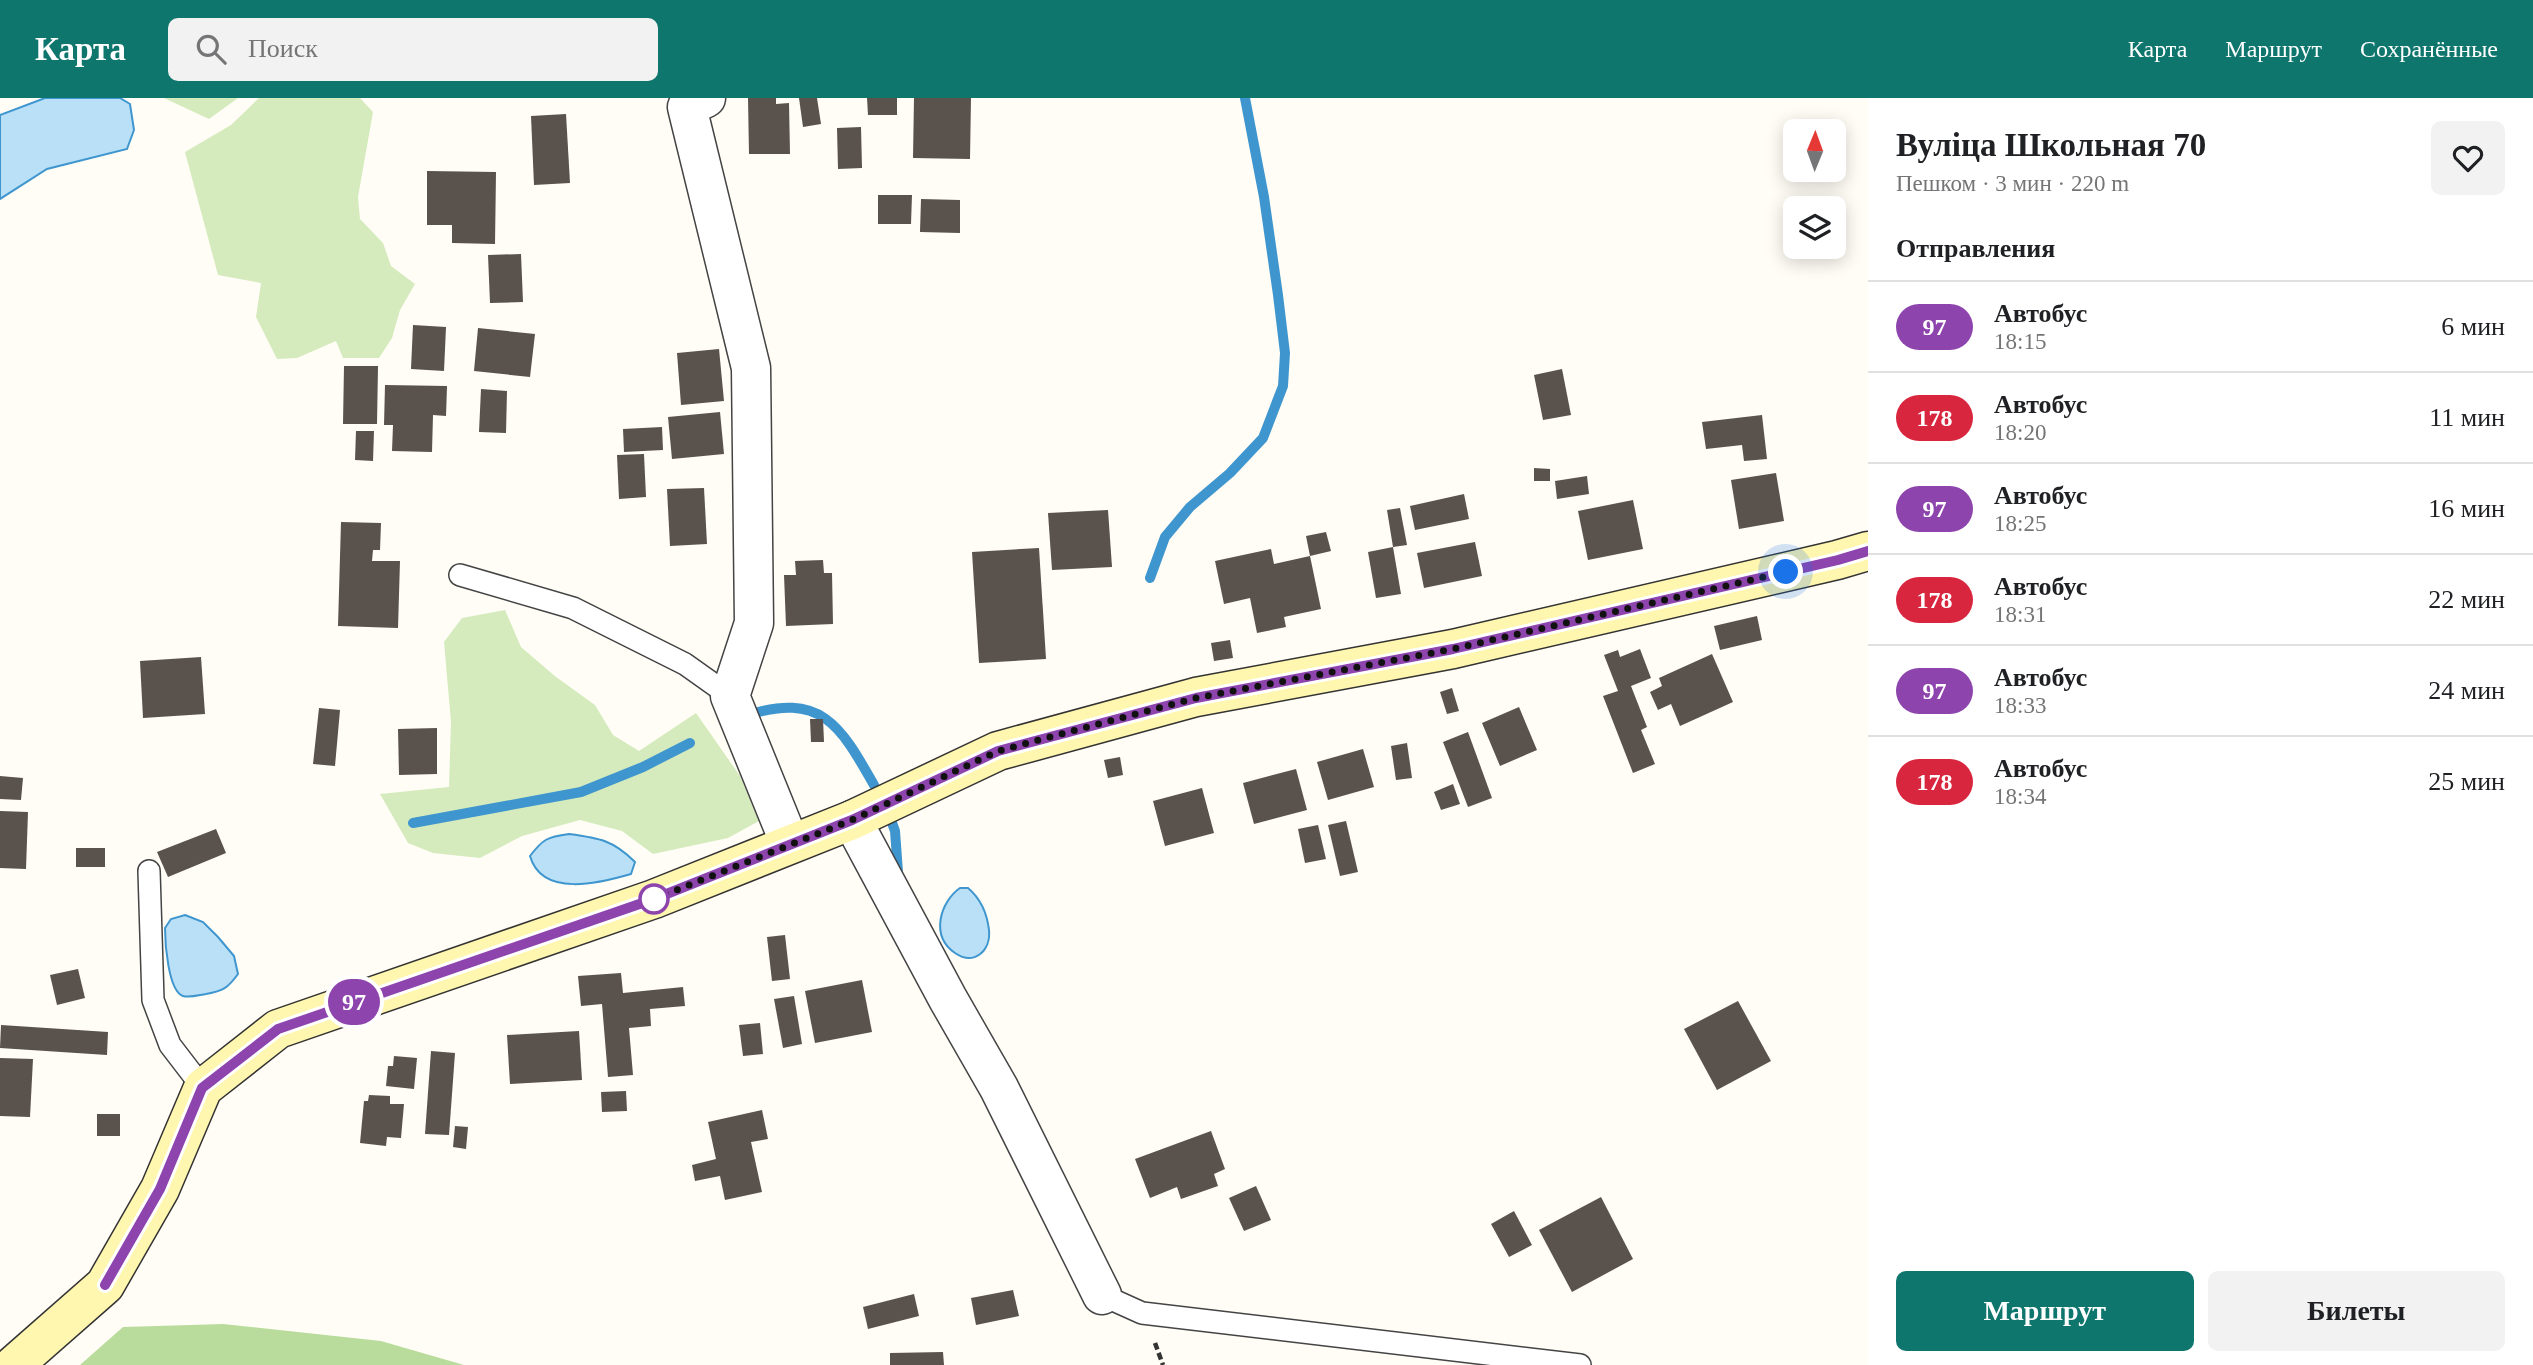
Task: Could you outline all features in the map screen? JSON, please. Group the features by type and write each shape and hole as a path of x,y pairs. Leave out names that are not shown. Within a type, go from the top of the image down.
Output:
{"street":[{"path":"688,101 751,368 754,623 730,696 790,844"},
{"path":"14,1365 105,1285 160,1189 202,1088 278,1029 654,899 852,820 998,751 1196,698 1453,649 1868,551"},
{"path":"852,820 947,999 999,1087 1102,1295"}],"lane":[{"path":"460,575 573,608 685,664 730,696"},
{"path":"149,871 153,1000 170,1045 202,1088"},
{"path":"1102,1295 1142,1312 1580,1365"}],"green space":[{"path":"164,98 238,98 209,119"},
{"path":"259,98 360,98 373,112 358,197 360,219 383,243 391,266 415,284 400,310 392,338 379,358 343,358 336,341 297,358 277,359 256,317 261,283 218,275 185,152 231,125"},
{"path":"505,610 521,647 595,705 613,735 639,751 696,713 740,776 759,821 728,838 653,854 622,831 580,820 522,836 480,858 433,853 408,843 380,794 449,787 451,722 444,642 462,618"},
{"path":"223,1324 381,1341 464,1365 80,1365 123,1327"}],"water":[{"path":"45,98 120,98 130,104 134,130 127,149 47,169 0,199 0,115"},
{"path":"569,834 597,839 620,849 635,862 631,874 604,881 573,884 546,878 530,856 546,840"},
{"path":"960,888 968,888 976,897 983,907 988,924 987,944 975,957 962,957 955,953 942,938 940,929 943,910"},
{"path":"185,915 203,922 234,956 238,974 221,990 186,997 178,992 174,985 168,965 165,928 171,919"}],"building":[{"path":"748,98 776,98 776,104 789,103 790,154 749,154"},
{"path":"799,98 817,98 821,124 803,127"},
{"path":"867,98 897,98 897,115 868,115"},
{"path":"914,98 971,98 970,159 913,158"},
{"path":"566,114 570,183 534,185 531,116"},
{"path":"861,127 862,168 838,169 837,128"},
{"path":"427,171 496,172 495,244 452,243 452,225 427,225"},
{"path":"878,195 912,195 911,224 878,224"},
{"path":"921,199 960,200 960,233 920,232"},
{"path":"521,254 523,302 490,303 488,255"},
{"path":"413,325 446,327 444,371 411,369"},
{"path":"478,328 535,334 530,377 474,371"},
{"path":"719,349 724,401 681,405 677,353"},
{"path":"344,366 378,366 377,424 343,424"},
{"path":"1562,369 1571,415 1543,420 1534,375"},
{"path":"385,385 447,386 446,416 433,415 432,452 392,451 393,425 384,425"},
{"path":"481,389 507,391 506,433 479,432"},
{"path":"720,412 724,454 672,459 668,417"},
{"path":"1762,415 1767,459 1744,461 1742,445 1706,449 1702,422"},
{"path":"662,427 663,450 624,452 623,429"},
{"path":"356,431 374,431 373,461 355,460"},
{"path":"644,454 646,497 619,499 617,455"},
{"path":"1534,468 1550,469 1550,481 1534,481"},
{"path":"1776,473 1784,521 1739,529 1731,480"},
{"path":"1587,476 1589,494 1557,499 1555,481"},
{"path":"704,488 707,544 670,546 667,489"},
{"path":"1464,494 1469,519 1415,530 1410,506"},
{"path":"1633,500 1643,549 1588,560 1578,511"},
{"path":"1400,508 1407,545 1393,547 1387,510"},
{"path":"1108,510 1112,567 1052,570 1048,513"},
{"path":"341,522 381,523 380,550 373,550 372,561 400,561 398,628 338,626"},
{"path":"1326,532 1331,551 1310,556 1306,536"},
{"path":"1475,542 1482,576 1424,588 1417,553"},
{"path":"1393,547 1401,594 1376,598 1368,552"},
{"path":"1039,548 1046,659 979,663 972,552"},
{"path":"1271,549 1274,564 1310,556 1321,609 1284,617 1286,627 1257,633 1250,598 1224,604 1215,561"},
{"path":"823,560 824,573 832,573 833,624 786,626 784,575 796,575 795,561"},
{"path":"1757,616 1762,640 1720,650 1714,626"},
{"path":"1230,640 1233,658 1214,661 1211,643"},
{"path":"1640,649 1651,678 1631,686 1647,727 1641,730 1655,764 1633,773 1603,696 1618,691 1604,655 1618,650 1620,657"},
{"path":"1712,654 1733,702 1680,726 1671,704 1658,710 1650,692 1662,686 1659,678"},
{"path":"201,657 205,714 143,718 140,661"},
{"path":"1452,688 1459,711 1447,714 1440,692"},
{"path":"1519,707 1537,750 1500,766 1482,723"},
{"path":"319,708 340,710 335,766 313,764"},
{"path":"810,719 823,719 824,742 811,742"},
{"path":"437,728 437,774 399,775 398,729"},
{"path":"1468,732 1492,798 1468,807 1443,742"},
{"path":"1407,743 1412,778 1396,780 1391,746"},
{"path":"1363,749 1374,787 1328,800 1317,762"},
{"path":"1120,757 1123,775 1108,778 1104,760"},
{"path":"1296,769 1307,810 1254,824 1243,783"},
{"path":"0,776 23,778 21,800 0,799"},
{"path":"1453,784 1460,804 1441,810 1434,792"},
{"path":"1202,788 1214,833 1165,846 1153,801"},
{"path":"0,811 28,812 26,869 0,868"},
{"path":"1346,821 1358,872 1340,876 1328,825"},
{"path":"1318,825 1326,859 1305,863 1298,829"},
{"path":"216,829 226,853 168,877 157,852"},
{"path":"76,848 105,848 105,867 76,867"},
{"path":"785,935 790,979 772,981 767,937"},
{"path":"78,969 85,998 57,1005 50,975"},
{"path":"621,973 623,993 683,987 685,1006 650,1009 651,1026 629,1028 633,1075 608,1077 602,1004 581,1006 578,976"},
{"path":"862,980 872,1032 815,1043 805,991"},
{"path":"794,996 802,1044 783,1048 774,999"},
{"path":"1738,1001 1771,1061 1717,1090 1684,1029"},
{"path":"760,1023 763,1054 743,1056 739,1025"},
{"path":"1,1025 108,1032 107,1055 0,1048"},
{"path":"579,1031 582,1080 510,1084 507,1035"},
{"path":"431,1051 455,1053 449,1135 425,1134"},
{"path":"394,1056 417,1058 414,1089 386,1086 388,1066 393,1066"},
{"path":"0,1058 33,1059 30,1117 0,1116"},
{"path":"626,1091 627,1111 602,1112 601,1092"},
{"path":"369,1095 390,1096 390,1104 404,1104 401,1138 387,1137 386,1146 360,1143 364,1101 368,1101"},
{"path":"762,1110 768,1139 751,1142 762,1192 725,1200 720,1176 695,1181 692,1165 716,1159 708,1122"},
{"path":"97,1114 120,1114 120,1136 97,1136"},
{"path":"455,1126 468,1127 466,1149 453,1147"},
{"path":"1211,1131 1225,1169 1214,1174 1218,1186 1181,1199 1177,1187 1150,1198 1135,1159"},
{"path":"1256,1186 1271,1220 1244,1231 1229,1198"},
{"path":"1601,1197 1633,1259 1572,1292 1539,1230"},
{"path":"1514,1211 1532,1245 1509,1257 1491,1224"},
{"path":"1013,1290 1019,1316 976,1325 971,1298"},
{"path":"914,1294 919,1316 868,1329 863,1307"},
{"path":"943,1352 944,1365 890,1365 890,1353"}],"waterway":[{"path":"1150,578 1165,537 1190,507 1230,473 1263,438 1283,386 1285,353 1278,295 1264,197 1245,98"},
{"path":"745,716 771,709 792,708 810,711 825,719 850,745 874,785"},
{"path":"413,823 581,792 643,767 690,743"},
{"path":"891,820 895,831 898,872"}],"bus line":[{"name":"97","path":"105,1285 160,1189 202,1088 278,1029 654,899 852,820 998,751 1196,698 1453,649 1868,551"}],"route":[{"path":"654,899 852,820 998,751 1196,698 1453,649 1786,572"}]}
